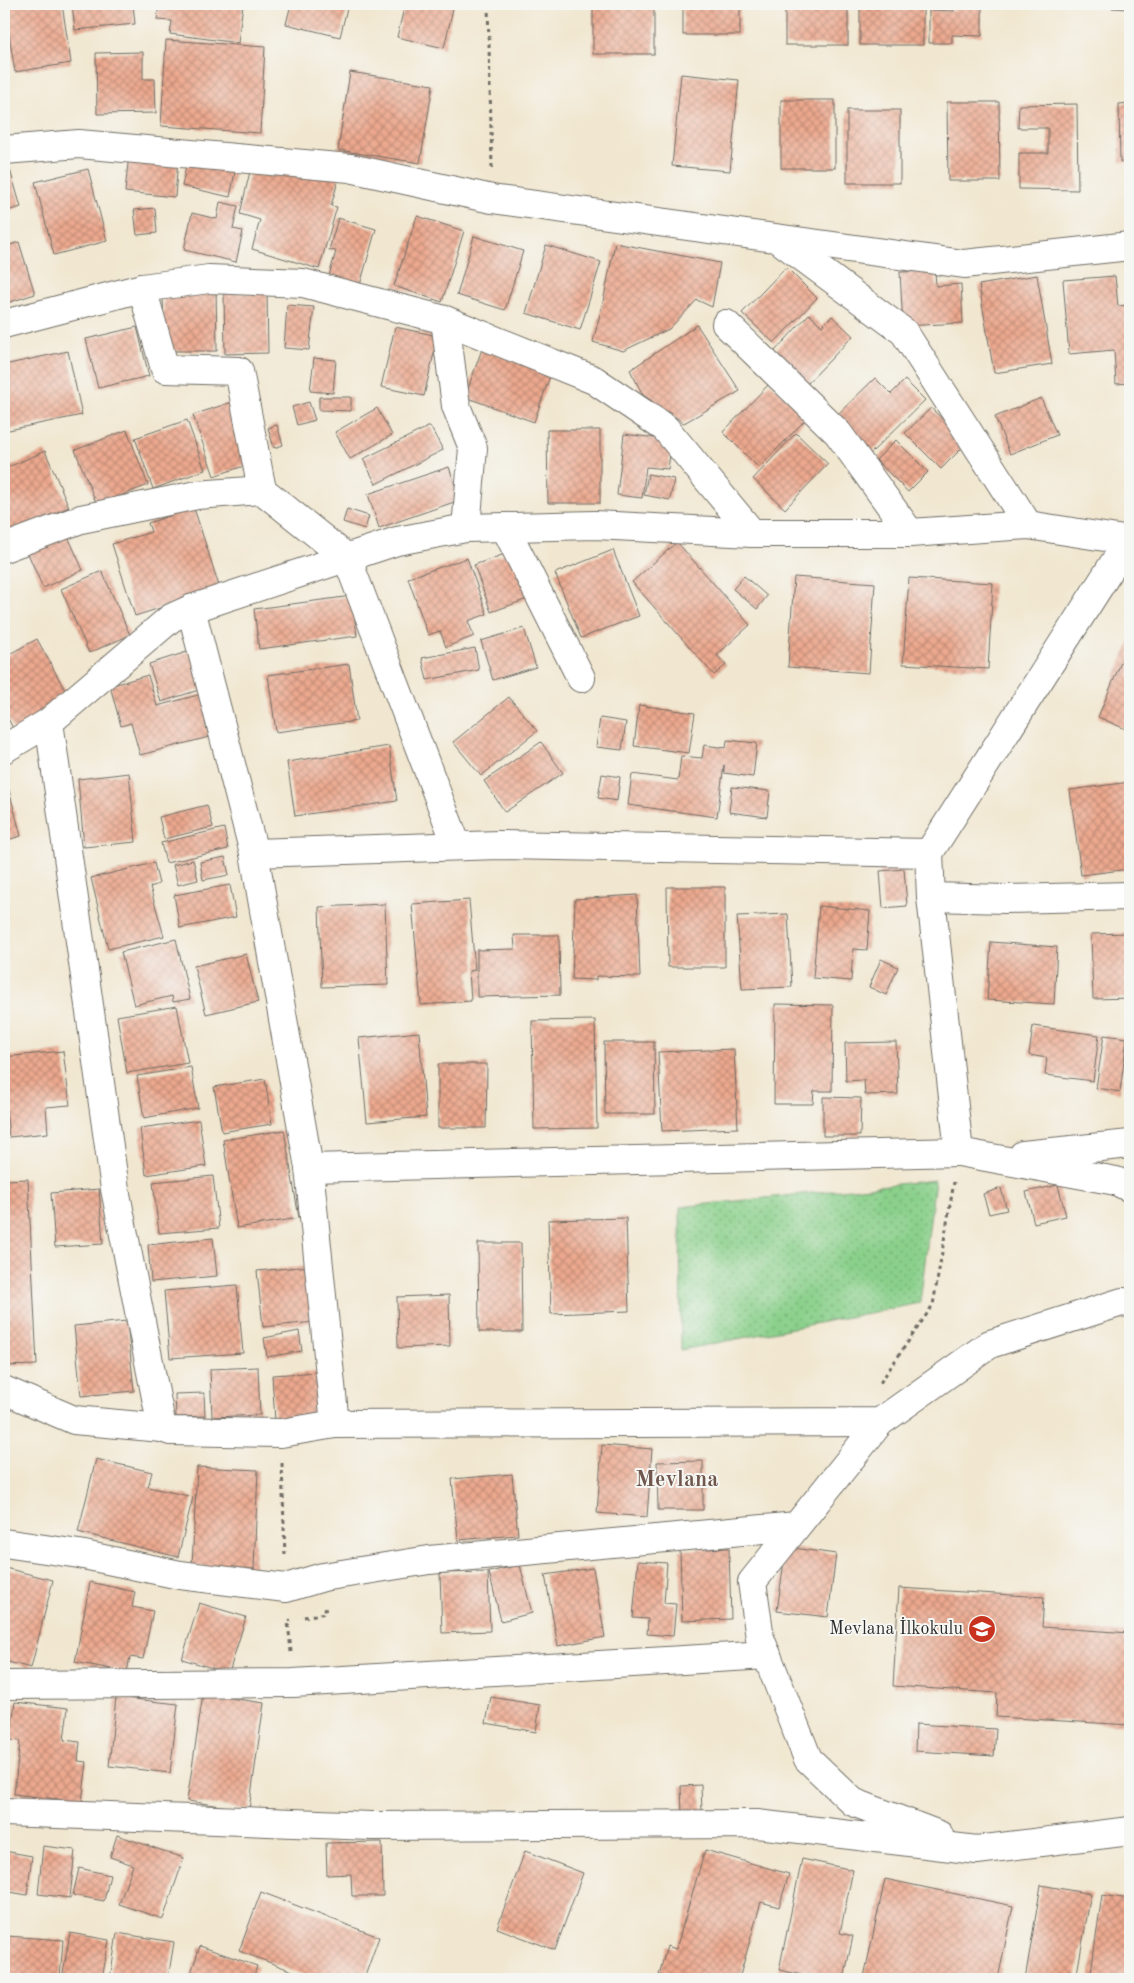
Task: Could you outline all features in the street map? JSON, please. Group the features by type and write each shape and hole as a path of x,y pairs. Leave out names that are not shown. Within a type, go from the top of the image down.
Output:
{"street":[{"path":"4,150 79,144 350,168 492,199 964,264 1130,246"},
{"path":"776,238 904,332 1028,525"},
{"path":"4,324 142,288 209,279 303,283 445,320 594,380 666,428 752,533"},
{"path":"142,288 165,369 239,371 262,490 347,558 457,846"},
{"path":"445,320 456,406 473,448 466,528"},
{"path":"726,324 838,433 910,533"},
{"path":"4,548 82,519 197,495 262,490"},
{"path":"4,749 49,722 170,618 191,609 397,541 466,528 595,525 752,533 910,533 1028,525 1130,540 929,853 931,898 959,1152"},
{"path":"505,527 581,678"},
{"path":"191,609 254,853 309,1168 335,1424"},
{"path":"49,722 115,1189 162,1428"},
{"path":"254,853 508,845 929,853"},
{"path":"931,898 1006,899 1130,896"},
{"path":"994,1159 1130,1144"},
{"path":"309,1168 959,1152 1116,1181 1130,1188"},
{"path":"978,1850 853,1802 808,1759 760,1638 752,1582 880,1422 990,1344 1122,1302 1130,1303"},
{"path":"4,1390 74,1420 162,1428 170,1431 281,1433 335,1424 880,1422"},
{"path":"4,1543 79,1554 180,1575 286,1588 323,1576 429,1560 796,1526"},
{"path":"4,1685 293,1683 767,1655"},
{"path":"4,1812 371,1826 757,1824 978,1850 1130,1831"}],"path":[{"path":"488,4 492,199"},
{"path":"854,1422 933,1305 959,1152"},
{"path":"281,1433 286,1588"},
{"path":"293,1683 288,1621 326,1612 323,1576"}],"green space":[{"path":"935,1180 920,1303 681,1350 680,1207"}],"building":[{"path":"4,4 62,4 71,63 15,72 9,34 4,35"},
{"path":"72,4 133,4 135,24 75,30"},
{"path":"159,4 243,4 238,43 170,34 172,21 157,20"},
{"path":"291,4 348,4 340,37 286,24"},
{"path":"405,4 454,4 444,48 397,37"},
{"path":"593,4 654,4 654,54 593,54"},
{"path":"683,4 740,4 740,35 683,35"},
{"path":"785,4 848,4 848,45 785,45"},
{"path":"860,4 923,4 923,45 860,45"},
{"path":"954,4 982,4 982,36 952,35 952,43 929,43 929,10 954,11"},
{"path":"1113,4 1130,4 1130,9 1112,8"},
{"path":"166,40 265,47 260,133 161,126"},
{"path":"143,52 143,79 155,79 156,113 97,114 96,53"},
{"path":"350,72 433,85 420,163 338,150"},
{"path":"681,74 739,80 730,171 672,166"},
{"path":"781,100 835,100 835,168 781,168"},
{"path":"947,102 999,102 1000,181 948,181"},
{"path":"1130,103 1130,162 1120,162 1119,104"},
{"path":"1077,104 1078,190 1019,189 1019,153 1048,153 1048,128 1018,128 1019,105"},
{"path":"847,110 900,110 900,183 847,183"},
{"path":"4,154 21,207 4,212"},
{"path":"129,154 178,159 175,197 125,192"},
{"path":"187,161 235,172 230,197 182,186"},
{"path":"252,163 340,174 331,206 337,207 319,269 252,249 260,220 240,214"},
{"path":"88,169 107,241 54,255 35,182"},
{"path":"220,202 238,206 233,229 243,231 236,262 184,250 192,213 217,219"},
{"path":"155,208 157,233 137,235 134,210"},
{"path":"417,216 464,231 442,302 394,286"},
{"path":"338,218 376,229 360,285 329,276 336,251 329,250"},
{"path":"474,236 523,251 505,310 457,295"},
{"path":"19,242 35,294 4,304 4,247"},
{"path":"615,243 720,263 712,307 697,300 669,329 623,351 593,342"},
{"path":"546,245 601,262 580,330 526,313"},
{"path":"786,267 817,298 774,343 742,313"},
{"path":"935,271 936,286 961,284 963,323 903,326 900,272"},
{"path":"1037,275 1052,364 994,373 979,285"},
{"path":"1115,276 1118,306 1130,305 1130,383 1116,384 1114,350 1069,354 1063,280"},
{"path":"216,285 217,351 164,351 163,286"},
{"path":"224,293 267,293 268,353 225,354"},
{"path":"287,305 314,307 309,350 284,348"},
{"path":"809,314 822,326 832,316 853,336 807,384 774,352"},
{"path":"697,325 740,391 684,423 643,395 630,370"},
{"path":"137,327 149,376 98,388 86,339"},
{"path":"395,327 438,336 424,396 381,387"},
{"path":"482,349 551,373 534,422 465,397"},
{"path":"68,351 82,415 4,431 4,365"},
{"path":"314,358 336,360 333,393 310,391"},
{"path":"875,378 891,394 905,380 925,400 869,455 833,419"},
{"path":"770,383 807,418 759,468 723,432"},
{"path":"319,397 351,397 351,411 319,410"},
{"path":"1041,398 1057,435 1010,454 995,417"},
{"path":"232,402 253,463 214,476 193,415"},
{"path":"309,402 315,420 297,425 292,407"},
{"path":"377,408 392,435 350,459 335,432"},
{"path":"931,408 967,443 941,469 905,433"},
{"path":"187,420 205,470 153,489 135,438"},
{"path":"277,425 283,445 274,448 268,428"},
{"path":"430,426 443,450 376,484 363,459"},
{"path":"127,430 148,485 97,505 75,450"},
{"path":"547,430 600,430 600,503 548,503"},
{"path":"796,433 828,464 785,509 753,479"},
{"path":"624,434 672,440 668,469 646,467 642,498 617,495"},
{"path":"896,440 928,472 908,492 876,460"},
{"path":"45,451 69,507 4,535 4,469"},
{"path":"449,467 460,500 379,528 368,494"},
{"path":"648,474 674,479 670,500 644,495"},
{"path":"194,508 220,589 135,616 112,544 151,532 148,523"},
{"path":"347,509 369,516 365,529 343,522"},
{"path":"66,532 83,570 43,588 26,549"},
{"path":"677,542 750,625 717,655 726,665 714,675 632,582"},
{"path":"516,550 533,597 491,612 474,565"},
{"path":"613,550 639,616 581,638 555,573"},
{"path":"467,558 487,614 468,621 474,636 446,647 440,631 428,635 408,578"},
{"path":"102,571 130,635 89,653 61,589"},
{"path":"744,576 767,596 757,609 733,589"},
{"path":"794,577 875,583 869,673 788,667"},
{"path":"909,578 993,583 988,669 903,664"},
{"path":"352,596 357,636 259,649 254,609"},
{"path":"524,628 536,667 493,680 481,641"},
{"path":"37,639 71,701 15,732 4,711 4,657"},
{"path":"1130,641 1130,731 1098,717"},
{"path":"475,648 479,670 427,680 422,658"},
{"path":"193,650 205,688 161,702 149,664"},
{"path":"349,664 357,721 276,732 268,675"},
{"path":"148,675 157,706 209,692 217,719 205,722 209,737 140,755 131,723 121,726 110,686"},
{"path":"509,697 537,731 481,776 453,742"},
{"path":"639,705 695,713 689,753 634,746"},
{"path":"600,718 626,722 622,750 596,747"},
{"path":"727,740 757,743 753,777 724,773 724,765 717,817 628,805 632,774 678,780 681,756 702,758 704,745 726,748"},
{"path":"541,742 563,773 505,812 484,781"},
{"path":"389,746 397,801 295,816 287,762"},
{"path":"129,773 136,842 84,847 78,779"},
{"path":"602,774 620,777 617,801 598,798"},
{"path":"4,779 6,779 21,836 4,841"},
{"path":"1130,782 1130,869 1081,875 1070,790"},
{"path":"732,787 770,791 767,817 729,812"},
{"path":"207,805 213,827 164,839 159,817"},
{"path":"224,828 228,849 166,863 161,843"},
{"path":"225,857 229,875 203,880 200,862"},
{"path":"193,860 198,880 178,885 173,865"},
{"path":"154,863 159,884 150,887 164,936 108,949 91,878"},
{"path":"904,869 907,906 883,908 880,871"},
{"path":"230,885 236,917 180,928 174,895"},
{"path":"667,887 725,887 725,967 668,967"},
{"path":"637,895 640,977 596,976 596,980 572,979 575,899"},
{"path":"469,900 475,970 469,971 471,1001 421,1005 412,904"},
{"path":"385,904 388,985 322,987 319,907"},
{"path":"819,906 870,911 867,950 853,949 851,981 813,978"},
{"path":"788,914 792,987 742,989 737,916"},
{"path":"1130,933 1130,998 1093,999 1091,934"},
{"path":"514,935 559,935 560,995 477,997 477,950 515,949"},
{"path":"176,939 190,999 173,1002 172,996 134,1005 121,952"},
{"path":"991,942 1057,947 1054,1004 987,1000"},
{"path":"246,954 258,1002 206,1014 194,966"},
{"path":"881,959 898,967 886,995 869,987"},
{"path":"775,1004 833,1005 832,1091 814,1091 813,1104 774,1104"},
{"path":"177,1006 188,1063 127,1073 117,1016"},
{"path":"595,1020 597,1128 534,1129 532,1021"},
{"path":"1033,1026 1099,1035 1093,1081 1045,1075 1047,1058 1029,1055"},
{"path":"419,1032 426,1117 367,1122 359,1038"},
{"path":"1104,1035 1127,1038 1120,1092 1096,1088"},
{"path":"604,1042 654,1042 655,1114 605,1114"},
{"path":"896,1042 898,1094 865,1095 864,1080 846,1081 845,1043"},
{"path":"734,1049 738,1128 662,1131 658,1052"},
{"path":"63,1051 70,1105 46,1107 48,1133 9,1137 4,1089 4,1057"},
{"path":"1130,1061 1130,1093 1125,1092"},
{"path":"438,1064 487,1064 486,1128 438,1128"},
{"path":"191,1067 198,1108 144,1118 137,1076"},
{"path":"265,1079 272,1124 222,1132 214,1087"},
{"path":"823,1097 861,1098 860,1136 823,1136"},
{"path":"199,1120 206,1166 146,1175 140,1128"},
{"path":"284,1130 299,1218 237,1228 223,1140"},
{"path":"213,1176 219,1228 159,1233 153,1182"},
{"path":"28,1179 37,1365 4,1366 4,1180"},
{"path":"1058,1185 1066,1216 1034,1223 1026,1192"},
{"path":"1001,1188 1007,1210 989,1214 983,1194"},
{"path":"99,1189 103,1244 55,1247 51,1193"},
{"path":"626,1218 629,1311 551,1314 548,1220"},
{"path":"213,1238 217,1276 151,1282 148,1245"},
{"path":"478,1243 521,1243 522,1332 479,1332"},
{"path":"310,1266 315,1322 263,1327 257,1271"},
{"path":"237,1285 243,1353 170,1358 164,1291"},
{"path":"449,1295 450,1346 398,1348 397,1297"},
{"path":"127,1321 134,1391 81,1396 74,1326"},
{"path":"299,1331 302,1351 267,1357 264,1338"},
{"path":"258,1367 260,1415 212,1417 210,1369"},
{"path":"319,1372 321,1418 275,1421 272,1375"},
{"path":"204,1393 205,1416 176,1417 175,1394"},
{"path":"602,1445 652,1449 647,1517 597,1513"},
{"path":"96,1459 152,1472 148,1487 193,1497 178,1557 78,1532"},
{"path":"703,1461 703,1510 658,1510 657,1462"},
{"path":"197,1467 258,1470 254,1569 192,1566"},
{"path":"512,1474 518,1535 458,1540 452,1479"},
{"path":"786,1547 836,1554 828,1617 777,1611"},
{"path":"729,1548 731,1619 682,1621 680,1550"},
{"path":"638,1561 667,1563 664,1603 676,1604 673,1636 647,1634 648,1619 633,1618"},
{"path":"520,1565 532,1613 501,1621 489,1572"},
{"path":"5,1568 53,1580 31,1668 4,1661"},
{"path":"593,1568 605,1637 558,1646 545,1575"},
{"path":"488,1572 490,1631 442,1633 440,1573"},
{"path":"90,1582 135,1592 132,1607 153,1611 143,1659 130,1657 127,1672 75,1662"},
{"name":"Mevlana İlkokulu","path":"899,1588 1044,1597 1042,1627 1130,1633 1130,1725 996,1717 997,1693 893,1686"},
{"path":"199,1603 246,1617 229,1673 182,1659"},
{"path":"203,1694 264,1703 249,1810 187,1801"},
{"path":"116,1697 178,1704 170,1773 109,1766"},
{"path":"491,1697 540,1705 536,1732 486,1723"},
{"path":"15,1702 68,1708 64,1740 80,1742 78,1761 87,1762 82,1802 14,1794 20,1741 10,1740"},
{"path":"916,1724 996,1729 994,1756 915,1751"},
{"path":"701,1785 702,1813 682,1814 681,1786"},
{"path":"117,1835 184,1858 163,1919 119,1904 133,1865 110,1857"},
{"path":"382,1842 383,1896 352,1896 351,1874 327,1875 326,1843"},
{"path":"43,1846 75,1850 70,1898 38,1894"},
{"path":"705,1850 789,1874 779,1907 761,1902 739,1979 675,1979 659,1975 667,1946 676,1949"},
{"path":"4,1851 32,1856 27,1895 4,1891"},
{"path":"525,1851 583,1873 555,1950 497,1928"},
{"path":"802,1859 853,1870 840,1933 853,1936 844,1979 822,1979 779,1970"},
{"path":"79,1868 110,1875 104,1901 73,1895"},
{"path":"885,1879 1013,1906 998,1979 876,1979 864,1977"},
{"path":"1041,1885 1091,1894 1076,1979 1025,1979"},
{"path":"261,1892 379,1937 364,1979 314,1979 239,1951"},
{"path":"1102,1895 1130,1899 1130,1979 1090,1979"},
{"path":"70,1933 109,1940 102,1979 62,1979"},
{"path":"117,1933 174,1942 168,1979 110,1979"},
{"path":"7,1936 63,1940 60,1979 4,1979"},
{"path":"200,1946 257,1966 253,1979 189,1979"}],"place":[{"name":"Mevlana İlkokulu","path":"982,1629"}],"district":[{"name":"Mevlana","path":"677,1480"}]}
